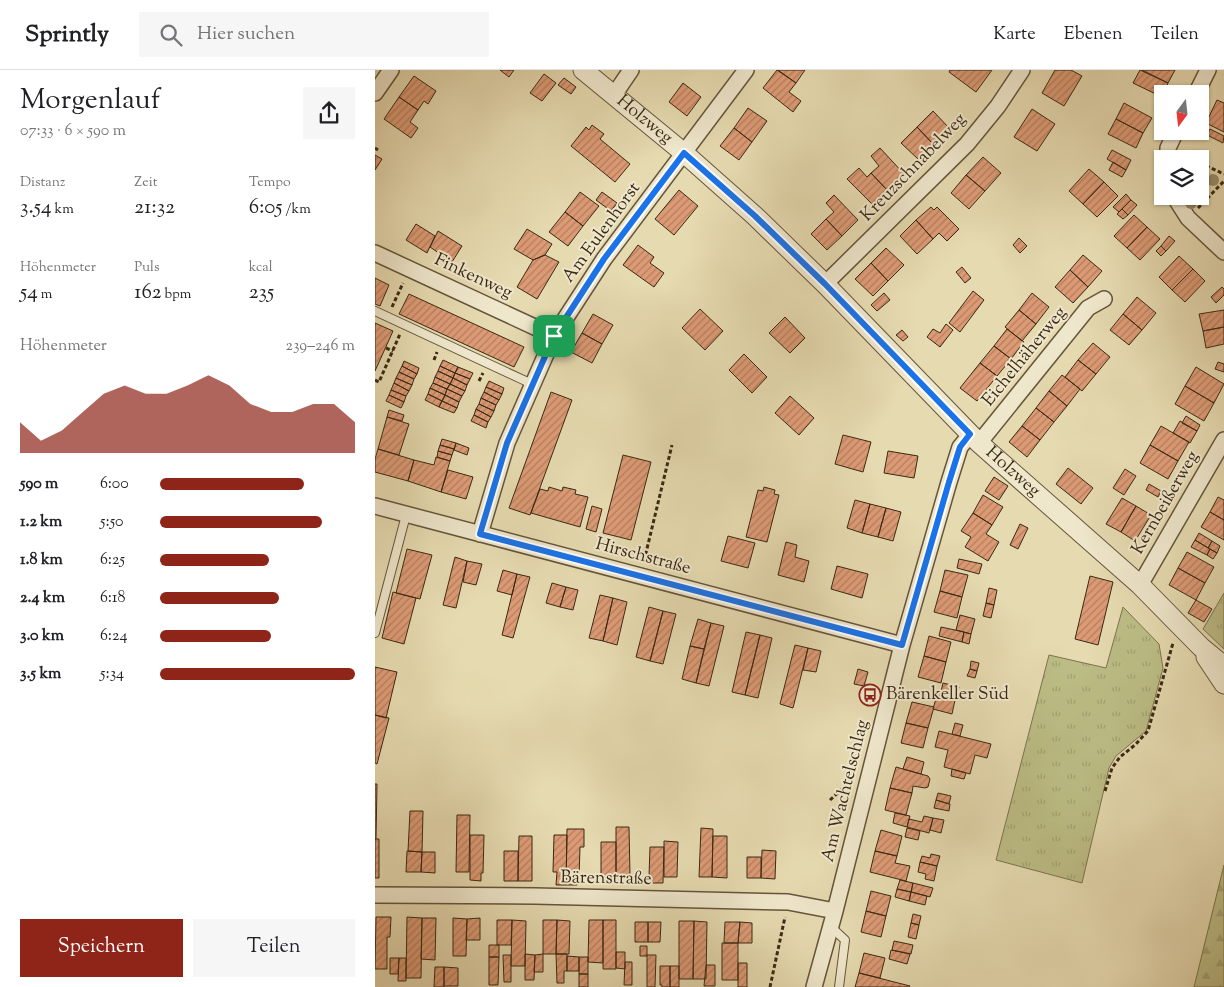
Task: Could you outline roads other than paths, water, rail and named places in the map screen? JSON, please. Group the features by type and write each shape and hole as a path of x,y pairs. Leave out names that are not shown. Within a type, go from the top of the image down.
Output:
{"street":[{"path":"375,93 391,70"},
{"name":"Holzweg","path":"583,70 731,194 825,284 975,439 1140,585 1201,647 1224,666"},
{"path":"614,95 631,70"},
{"name":"Am Eulenhorst","path":"480,534 507,443 554,336 604,259 746,70"},
{"name":"Kreuzschnabelweg","path":"825,284 967,144 998,106 1022,70"},
{"path":"1200,85 1208,70"},
{"path":"1180,205 1188,218 1224,252"},
{"name":"Finkenweg","path":"375,253 554,336"},
{"name":"Eichelhäherweg","path":"975,439 1088,308 1104,300"},
{"name":"Am Wachtelschlag","path":"814,987 831,927 902,645 954,464 960,447 975,439"},
{"name":"Kernbeißerweg","path":"1140,585 1224,440"},
{"name":"Hirschstraße","path":"375,506 902,645"},
{"name":"Holzweg","path":"1201,647 1224,684"},
{"name":"Bärenstraße","path":"375,895 535,896 788,902 835,911"}],"lane":[{"path":"375,311 532,384"},
{"path":"375,633 406,514"},
{"path":"831,927 845,940 839,987"}],"place":[{"name":"Bärenkeller Süd","path":"870,695"}]}
